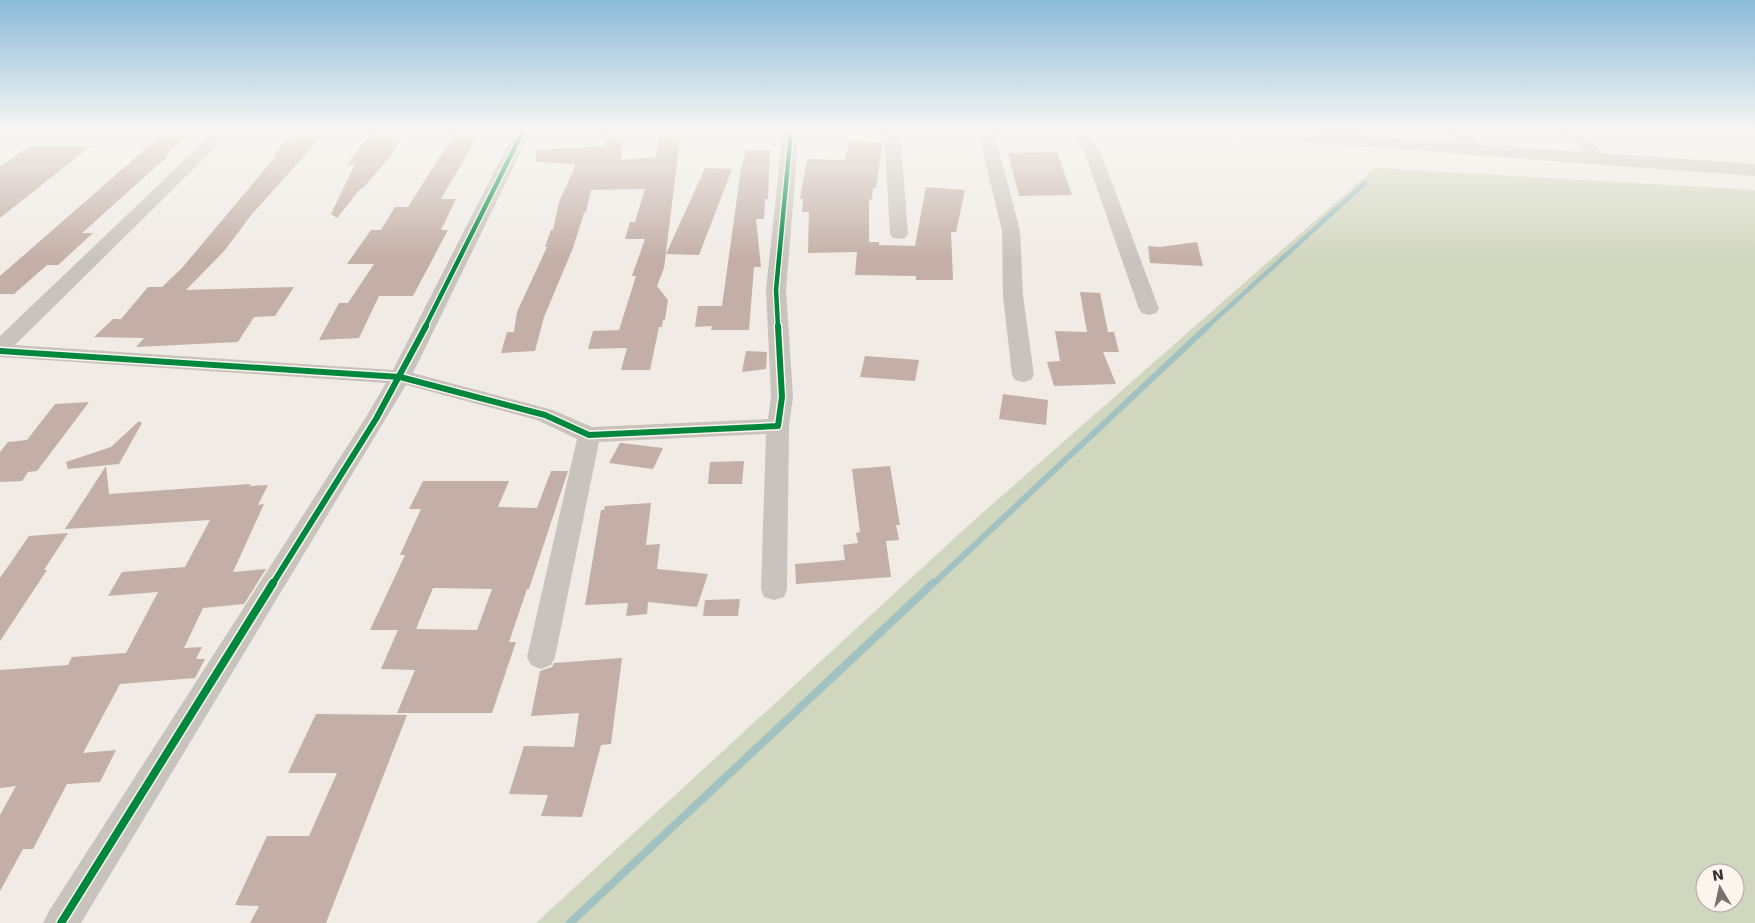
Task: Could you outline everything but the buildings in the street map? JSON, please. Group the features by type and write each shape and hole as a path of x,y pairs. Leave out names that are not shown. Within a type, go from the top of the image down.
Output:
{"street":[{"path":"0,349 180,174"},
{"path":"61,923 364,440 400,377 501,174"},
{"path":"774,589 778,426 782,397 776,290 787,174"},
{"path":"895,174 900,234"},
{"path":"998,174 1011,231 1013,296 1023,375"},
{"path":"1100,174 1149,309"},
{"path":"0,349 400,377 545,415 589,435 778,426"},
{"path":"541,657 589,435"}],"green space":[{"path":"1368,174 1480,174 1755,190 1755,923 536,923 971,523"}],"waterway":[{"path":"1207,327 1365,183"},
{"path":"932,585 1208,326"},
{"path":"570,923 933,583"}],"cycle path":[{"path":"61,923 376,419 400,377 501,174"},
{"path":"0,351 400,377 545,415 589,435 778,426 782,397 776,290 787,174"}]}
